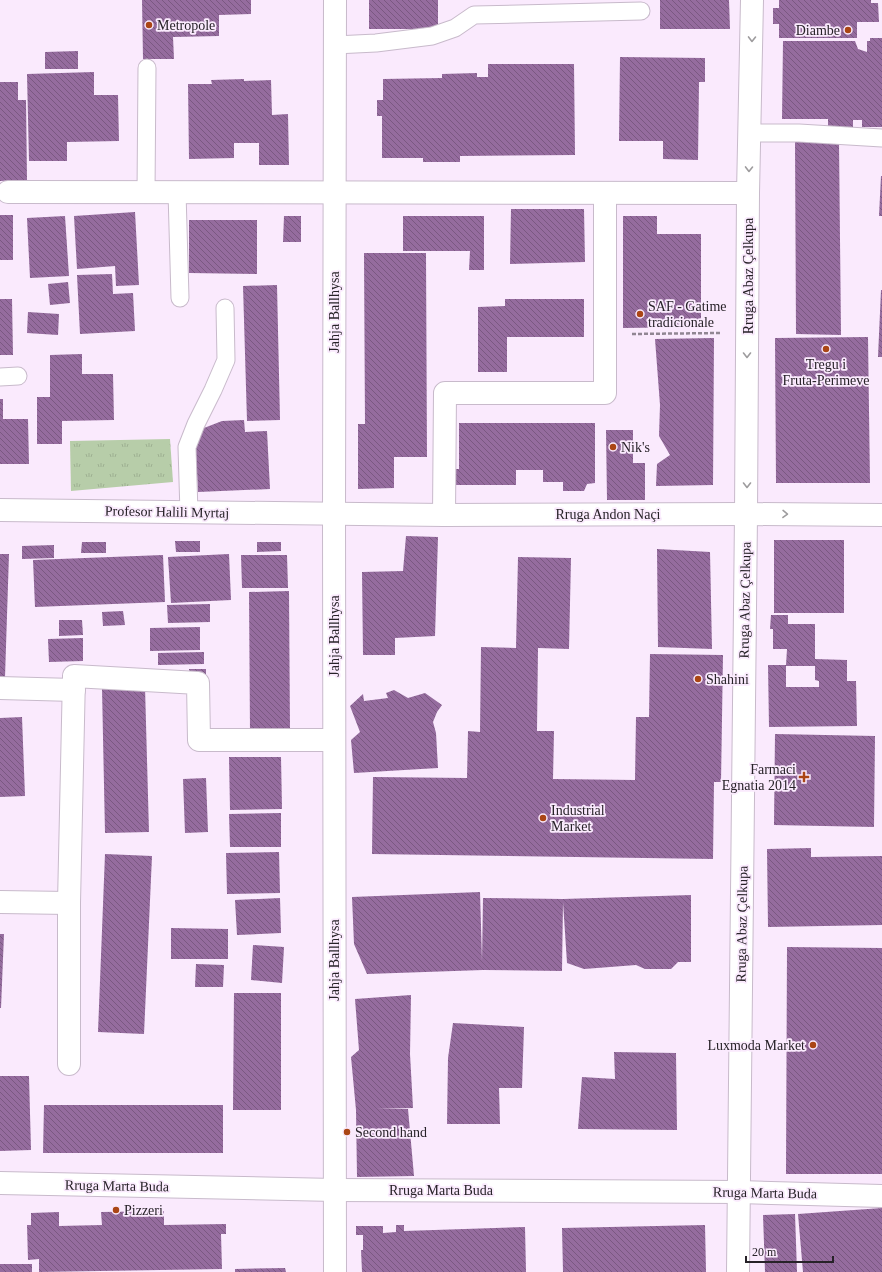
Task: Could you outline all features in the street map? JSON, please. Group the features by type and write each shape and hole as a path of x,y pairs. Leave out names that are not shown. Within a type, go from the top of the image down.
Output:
{"street":[{"name":"Jahja Ballhysa","path":"335,0 335,1272"},
{"name":"Rruga Abaz Çelkupa","path":"738,1272 748,193 752,0"},
{"path":"8,192 748,193"},
{"path":"444,515 446,393 605,393 605,193"},
{"name":"Profesor Halili Myrtaj","path":"0,510 334,514"},
{"name":"Rruga Andon Naçi","path":"334,514 882,515"},
{"path":"69,1064 69,903 74,676 198,683 199,740 334,740"},
{"path":"0,688 74,690"},
{"path":"0,902 69,903"},
{"name":"Rruga Marta Buda","path":"0,1183 335,1190 739,1192 882,1196"}],"lane":[{"path":"335,45 376,43 432,36 455,28 474,15 642,11"},
{"path":"146,192 147,68"},
{"path":"749,133 882,138"},
{"path":"177,192 180,298"},
{"path":"189,512 187,447 196,424 214,390 226,360 225,308"},
{"path":"0,377 18,376"}],"path":[{"path":"605,334 747,333"}],"green space":[{"path":"170,439 173,482 71,491 70,441"}],"building":[{"path":"142,0 251,0 251,14 219,15 219,36 173,37 174,59 143,59"},
{"path":"369,0 438,0 438,29 369,29"},
{"path":"660,0 729,0 730,29 660,29"},
{"path":"779,0 871,0 871,3 878,3 879,22 857,22 857,38 779,38 779,24 773,24 773,8 779,8"},
{"path":"870,38 882,38 882,127 862,127 862,120 853,120 853,127 828,127 828,119 782,119 783,41 855,41 858,49 867,52 867,41 870,41"},
{"path":"78,51 78,69 45,69 45,52"},
{"path":"620,57 705,58 705,82 699,82 698,160 663,159 663,141 619,141"},
{"path":"488,64 574,64 575,155 460,156 460,162 423,162 423,158 382,158 382,116 377,116 377,100 383,100 383,79 442,78 442,74 477,73 477,77 488,77"},
{"path":"94,72 94,95 118,95 119,141 67,142 67,161 29,161 27,74"},
{"path":"244,79 244,81 271,80 272,115 288,114 289,165 259,165 259,143 234,143 234,158 189,159 188,84 212,84 211,80"},
{"path":"0,82 18,82 18,100 26,100 27,180 0,181"},
{"path":"795,140 839,141 841,335 796,334"},
{"path":"881,176 882,216 879,216"},
{"path":"511,209 584,209 585,262 510,264"},
{"path":"135,212 139,285 116,286 115,266 77,269 74,216"},
{"path":"0,215 13,215 13,260 0,260"},
{"path":"65,216 69,276 30,278 27,218"},
{"path":"284,216 301,216 301,242 283,242"},
{"path":"403,216 484,216 484,270 469,270 470,251 403,251"},
{"path":"623,216 657,216 657,234 701,234 701,327 623,328"},
{"path":"189,220 257,220 257,274 189,273"},
{"path":"364,253 426,253 427,457 394,457 394,488 358,489 358,424 365,424"},
{"path":"112,274 113,294 133,293 135,331 80,334 77,275"},
{"path":"68,282 70,303 50,305 48,284"},
{"path":"277,285 280,420 247,421 243,286"},
{"path":"881,290 882,357 878,357"},
{"path":"0,299 12,299 13,355 0,355"},
{"path":"505,299 584,299 584,337 507,337 507,372 478,372 478,307 505,306"},
{"path":"28,312 59,314 58,335 27,333"},
{"name":"Tregu i Fruta-Perimeve","path":"868,337 870,483 776,483 775,338"},
{"path":"714,338 713,485 656,486 657,464 670,455 659,436 660,405 655,339"},
{"path":"82,354 82,374 113,374 114,420 62,421 62,444 37,444 37,397 50,397 50,355"},
{"path":"0,399 3,399 3,419 28,419 29,464 0,464"},
{"path":"244,420 245,432 267,431 270,489 198,492 195,437 204,428 222,421"},
{"path":"459,423 595,423 595,483 587,484 584,491 563,491 563,482 543,482 543,470 516,470 516,485 451,485 451,469 459,469"},
{"path":"606,430 633,430 633,463 645,463 645,500 607,500"},
{"path":"406,536 438,537 435,636 395,638 395,655 363,655 362,572 403,571"},
{"path":"774,540 844,540 844,613 774,613"},
{"path":"175,541 200,541 200,552 176,552"},
{"path":"82,542 106,542 106,553 81,553"},
{"path":"257,542 281,542 281,551 257,552"},
{"path":"54,545 54,558 22,559 22,546"},
{"path":"657,549 710,552 712,649 658,647"},
{"path":"0,554 9,554 5,677 0,677"},
{"path":"229,554 231,600 171,603 168,557"},
{"path":"163,555 165,602 35,607 33,560"},
{"path":"241,555 287,555 288,588 242,588"},
{"path":"518,557 571,558 569,649 538,648 537,731 554,731 553,779 635,780 636,717 649,717 650,654 723,655 721,782 714,782 713,859 372,854 373,777 467,778 468,731 480,732 481,647 516,648"},
{"path":"289,591 290,732 250,732 249,592"},
{"path":"210,604 210,622 168,623 167,605"},
{"path":"123,611 125,625 103,626 102,612"},
{"path":"771,615 788,615 788,624 815,624 815,659 847,660 847,681 856,681 857,726 769,727 768,665 786,665 787,649 773,649 773,629 770,629","holes":["786,666 815,666 815,680 819,681 819,687 786,687"]},
{"path":"59,620 82,620 83,635 59,636"},
{"path":"200,627 200,650 150,651 150,628"},
{"path":"83,638 83,661 49,662 48,639"},
{"path":"204,652 204,664 158,665 158,653"},
{"path":"189,669 206,669 206,678 190,678"},
{"path":"145,687 149,832 105,833 102,688"},
{"path":"394,690 408,698 425,693 442,705 433,722 436,733 438,768 354,773 351,740 360,732 350,706 363,694 364,701 388,698 386,693"},
{"path":"22,717 25,796 0,797 0,718"},
{"path":"775,734 875,736 874,827 774,825"},
{"path":"229,757 281,757 282,809 230,810"},
{"path":"206,778 208,832 185,833 183,779"},
{"path":"281,813 281,847 230,847 229,814"},
{"path":"811,848 811,857 882,856 882,925 768,927 767,849"},
{"path":"279,852 280,893 227,894 226,853"},
{"path":"105,854 152,856 144,1034 98,1032"},
{"path":"480,892 482,961 483,898 563,899 691,895 691,962 678,962 671,969 645,969 636,965 584,969 567,963 563,902 562,971 483,970 367,974 354,944 352,897"},
{"path":"280,898 281,933 237,935 235,900"},
{"path":"171,928 228,929 228,959 171,959"},
{"path":"0,934 4,934 1,1008 0,1008"},
{"path":"253,945 284,947 282,983 251,980"},
{"path":"787,947 882,948 882,1174 786,1174"},
{"path":"196,964 224,965 223,987 195,987"},
{"path":"234,993 281,993 281,1110 233,1110"},
{"path":"411,995 410,1054 413,1108 377,1109 408,1109 414,1176 357,1177 356,1110 351,1057 359,1050 355,999"},
{"path":"453,1023 524,1027 522,1088 499,1088 500,1124 447,1124 448,1058"},
{"path":"614,1052 676,1053 677,1130 578,1129 582,1077 615,1079"},
{"path":"0,1076 29,1076 31,1150 0,1151"},
{"path":"44,1105 223,1105 223,1153 43,1153"},
{"path":"882,1208 882,1272 803,1272 798,1214"},
{"path":"164,1211 164,1225 226,1224 226,1234 221,1234 222,1269 39,1272 39,1259 28,1260 27,1225 31,1225 31,1213 59,1212 59,1226 102,1225 101,1212"},
{"path":"795,1214 797,1272 765,1272 763,1215"},
{"path":"396,1225 404,1225 404,1231 525,1227 526,1272 362,1272 361,1250 363,1250 363,1235 356,1235 356,1226 383,1226 383,1233 396,1232"},
{"path":"705,1225 706,1272 563,1272 562,1228"},
{"path":"0,1264 32,1264 32,1272 0,1272"},
{"path":"285,1268 286,1272 235,1272 235,1269"}],"place":[{"name":"Metropole","path":"149,25"},
{"name":"Diambe","path":"848,30"},
{"name":"SAF - Gatime tradicionale","path":"640,314"},
{"name":"Tregu i Fruta-Perimeve","path":"826,349"},
{"name":"Nik's","path":"613,447"},
{"name":"Shahini","path":"698,679"},
{"name":"Farmaci Egnatia 2014","path":"804,777"},
{"name":"Industrial Market","path":"543,818"},
{"name":"Luxmoda Market","path":"813,1045"},
{"name":"Second hand","path":"347,1132"},
{"name":"Pizzeri","path":"116,1210"}]}
